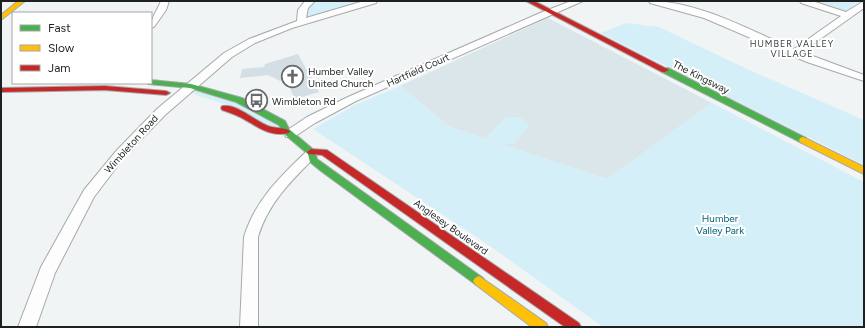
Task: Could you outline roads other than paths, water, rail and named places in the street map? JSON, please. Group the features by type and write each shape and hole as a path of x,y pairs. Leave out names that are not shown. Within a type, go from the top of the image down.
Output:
{"street":[{"path":"1,18 22,1"},
{"path":"152,24 162,10 165,1"},
{"path":"302,22 300,16 302,9 311,1"},
{"name":"Wimbleton Road","path":"27,327 47,272 89,194 121,153 141,131 188,93 228,56 241,47 266,34 373,1"},
{"name":"The Kingsway","path":"529,1 864,171"},
{"name":"Hartfield Court","path":"288,133 352,99 550,12 579,1"},
{"path":"653,1 673,5 701,14 794,53 864,78"},
{"path":"804,1 848,16"},
{"path":"794,53 864,4"},
{"path":"1,81 12,81"},
{"path":"152,82 188,93"},
{"path":"1,90 103,86 188,93 238,100 264,112 282,123 288,133 312,153 313,160 324,169 542,327"},
{"path":"219,106 242,115 269,131 288,133"},
{"name":"Anglesey Boulevard","path":"312,153 324,152 575,327"},
{"path":"249,327 251,237 253,226 259,213 270,198 312,153"}],"place":[{"name":"Humber Valley United Church","path":"292,77"},
{"name":"Wimbleton Rd","path":"256,101"}],"district":[{"name":"HUMBER VALLEY VILLAGE","path":"792,48"}],"park label":[{"name":"Humber Valley Park","path":"720,224"}]}
